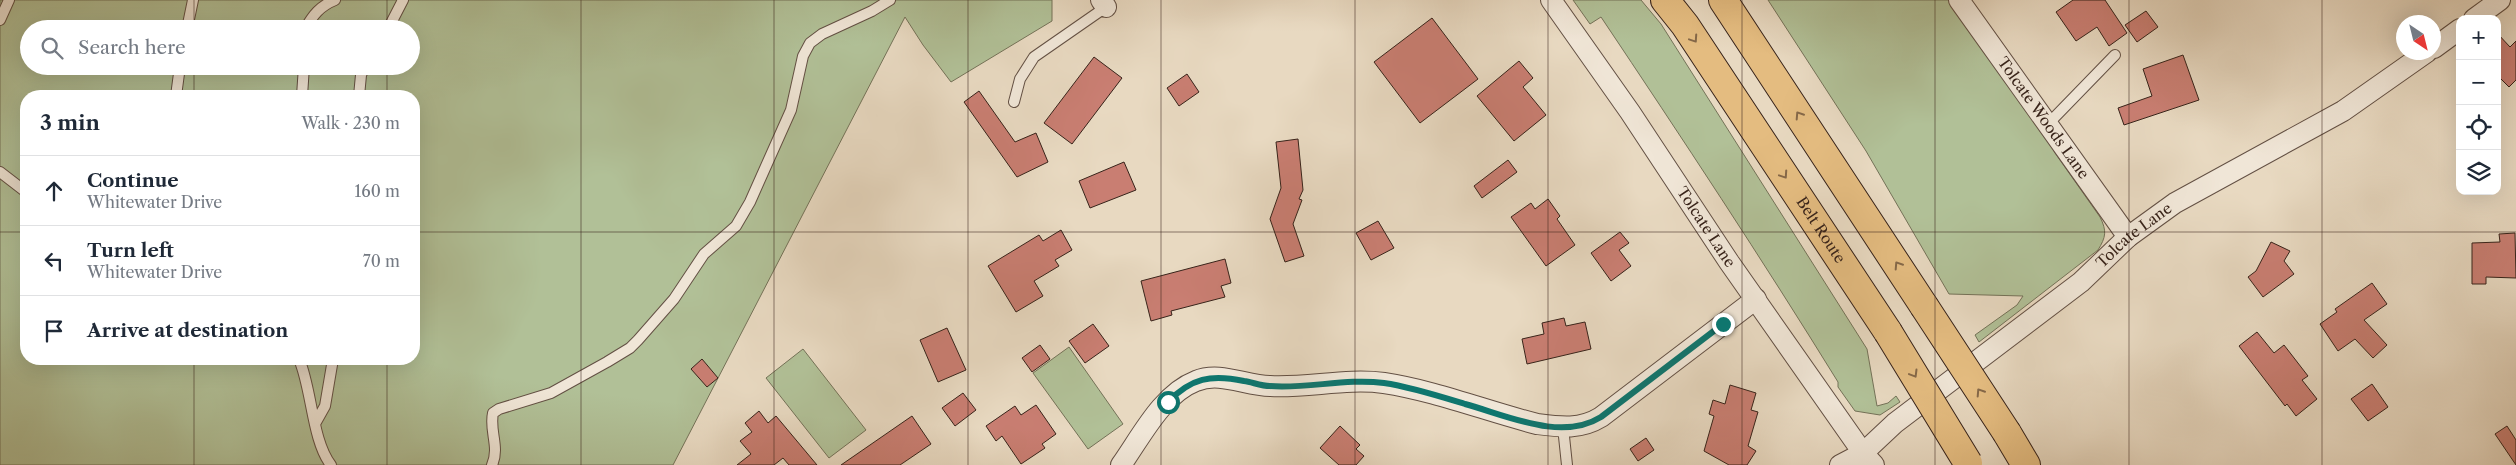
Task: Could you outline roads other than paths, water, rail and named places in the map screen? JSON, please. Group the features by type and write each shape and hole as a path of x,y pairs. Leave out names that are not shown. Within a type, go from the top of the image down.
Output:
{"highway":[{"name":"Belt Route","path":"1666,0 1685,25 1888,332 1968,464"},
{"path":"1723,0 2007,433 2026,465"}],"street":[{"name":"Tolcate Lane","path":"1551,0 1756,299 1869,459"},
{"name":"Tolcate Woods Lane","path":"1959,0 2128,237"},
{"path":"2479,15 2500,0"},
{"path":"2441,43 2456,32"},
{"name":"Tolcate Lane","path":"1840,465 1869,459 1895,423 2081,282 2128,237 2175,203 2343,111 2416,60"},
{"path":"1121,465 1159,412 1176,393 1196,380 1209,378 1242,380 1268,386 1383,383 1537,424 1563,428 1585,425 1601,417 1756,299"}],"lane":[{"path":"0,20 9,0"},
{"path":"189,20 193,0"},
{"path":"310,20 324,5 335,0"},
{"path":"393,20 403,0"},
{"path":"492,465 496,456 493,413 499,409 551,393 572,383 630,348 638,340 674,299 704,254 736,226 750,202 791,110 802,56 810,43 822,34 872,11 890,0"},
{"path":"1014,102 1020,79 1034,57 1104,3"},
{"path":"2048,124 2115,55"},
{"path":"177,90 179,75"},
{"path":"302,90 303,75"},
{"path":"359,90 361,75"},
{"path":"0,172 20,187"},
{"path":"301,365 320,441 331,465"},
{"path":"316,422 325,406 332,365"},
{"path":"1563,428 1567,465"}]}
